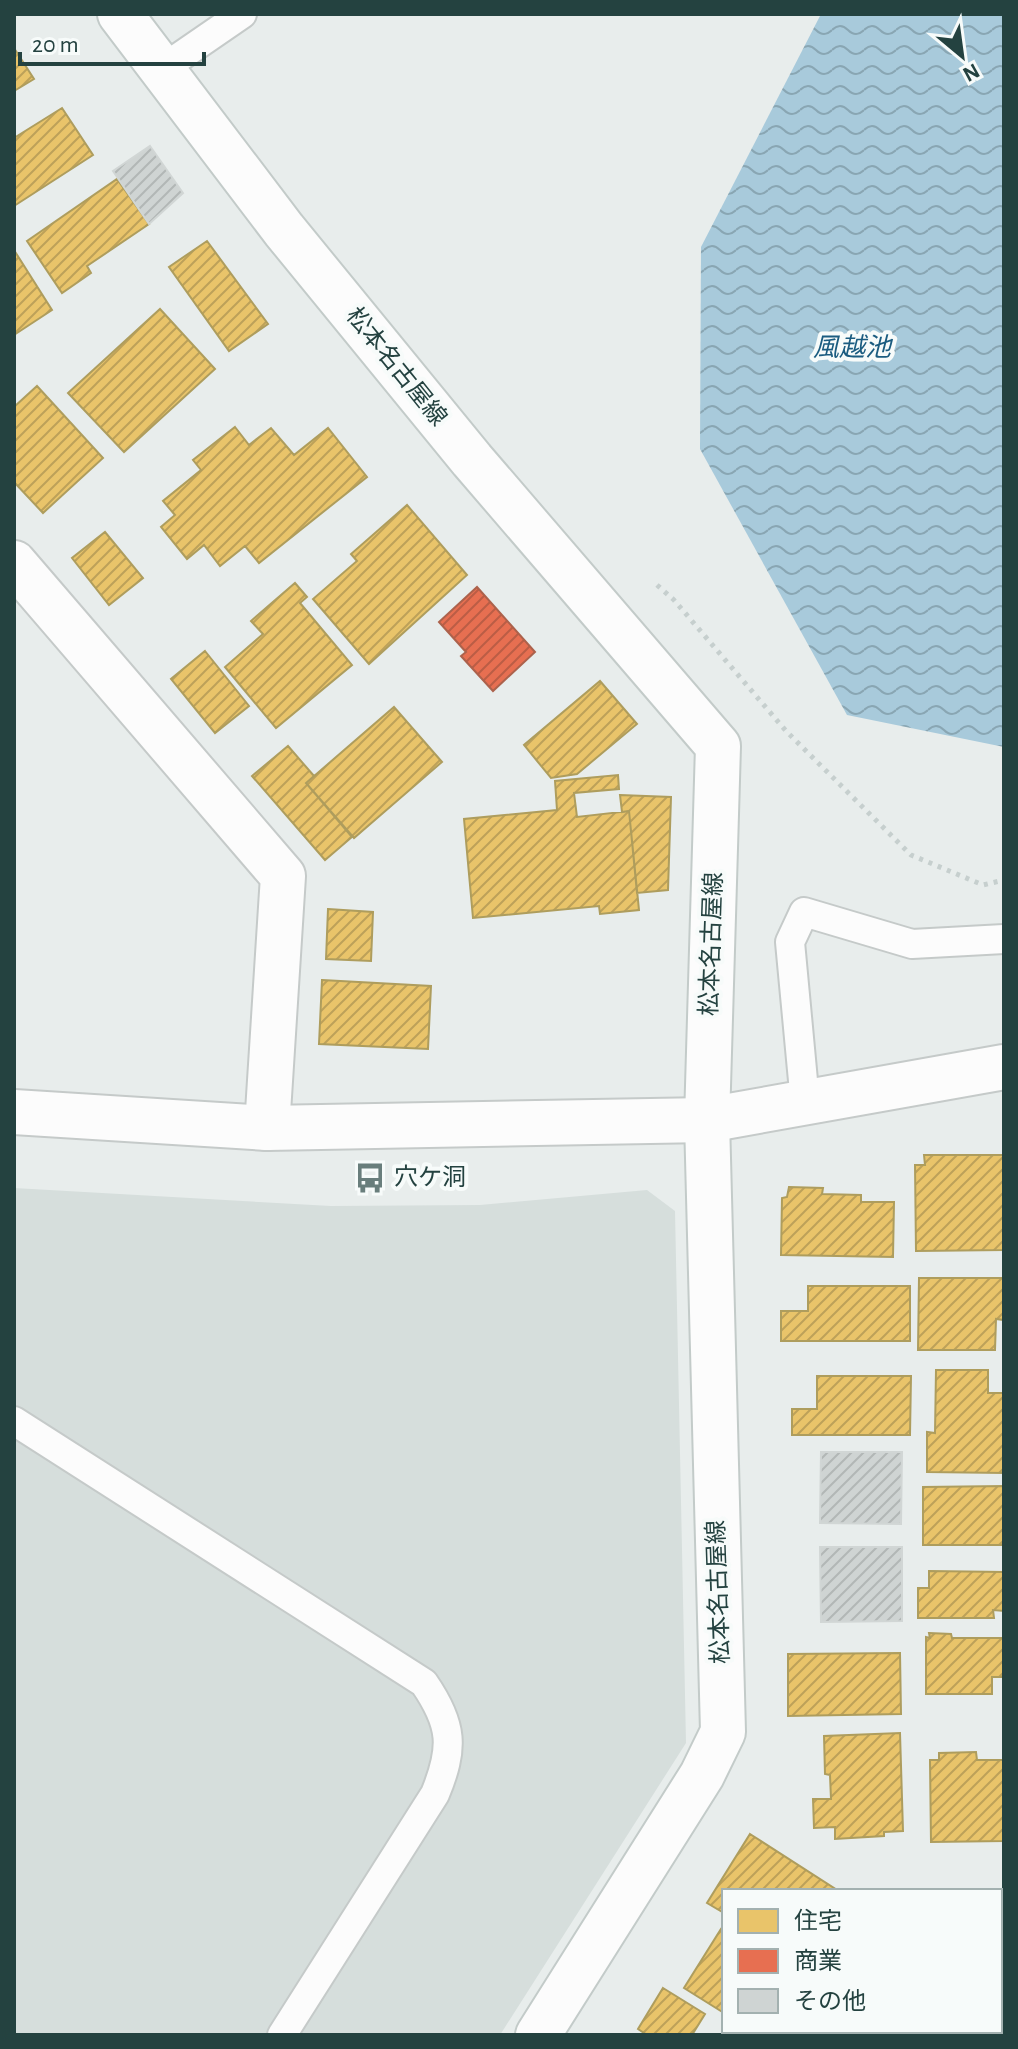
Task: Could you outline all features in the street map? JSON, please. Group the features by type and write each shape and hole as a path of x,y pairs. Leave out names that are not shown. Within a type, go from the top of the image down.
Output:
{"main road":[{"name":"松本名古屋線","path":"120,14 284,230 462,448 718,746 707,1120 723,1732 702,1775 538,2035"},
{"path":"14,563 283,876 267,1128"},
{"path":"14,1112 267,1128 707,1120 1004,1067"}],"lane":[{"path":"162,69 242,14"},
{"path":"805,1102 790,942 804,912 912,944 1004,939"},
{"path":"14,1421 424,1683 439,1704 449,1733 449,1760 435,1794 282,2035"}],"path":[{"path":"652,581 674,600 786,731 911,855 983,885 1004,880"}],"shaded area":[{"path":"14,1188 331,1206 480,1205 647,1190 675,1211 686,1743 500,2035 14,2035"}],"water":[{"name":"風越池","path":"821,14 1004,14 1004,747 847,715 700,449 701,247"}],"building: 住宅":[{"path":"14,48 34,79 14,91"},
{"path":"62,108 93,155 14,206 14,138"},
{"path":"117,179 149,224 87,266 91,273 62,293 27,241"},
{"path":"207,241 268,324 229,351 169,267"},
{"path":"14,250 52,310 14,335"},
{"path":"160,309 215,369 124,452 68,393"},
{"path":"37,386 103,458 43,513 14,482 14,407"},
{"path":"235,427 249,445 271,428 294,455 328,428 367,477 259,563 245,546 220,566 204,545 187,559 161,527 175,515 163,501 201,470 193,460"},
{"path":"407,505 467,575 369,664 313,599 357,561 351,554"},
{"path":"105,532 143,578 109,605 72,558"},
{"path":"295,583 307,597 300,603 352,665 276,728 225,667 263,634 251,621"},
{"path":"205,651 249,706 215,733 171,679"},
{"path":"600,681 637,724 577,774 551,778 524,745"},
{"path":"394,707 442,762 354,838 306,783"},
{"path":"288,746 314,776 306,783 352,837 325,860 252,776"},
{"path":"618,775 619,789 574,793 577,817 629,811 639,910 600,914 599,906 473,918 464,819 557,810 555,781"},
{"path":"620,795 671,797 668,890 637,893 629,811 622,812"},
{"path":"328,909 373,912 371,961 326,959"},
{"path":"322,980 431,986 428,1049 319,1044"},
{"path":"924,1155 1004,1155 1004,1250 916,1251 915,1165 925,1165"},
{"path":"789,1187 823,1188 822,1194 861,1195 861,1202 894,1202 893,1257 781,1255 782,1198 787,1197"},
{"path":"919,1278 1004,1278 1004,1320 996,1319 995,1350 918,1350"},
{"path":"808,1286 910,1286 910,1341 781,1341 781,1311 808,1311"},
{"path":"936,1370 988,1370 988,1393 1004,1393 1004,1473 927,1472 927,1432 935,1433"},
{"path":"817,1376 911,1376 910,1435 792,1435 792,1409 817,1409"},
{"path":"1004,1486 1004,1545 923,1545 923,1487"},
{"path":"929,1571 1004,1572 1004,1611 993,1610 994,1618 918,1618 918,1588 929,1588"},
{"path":"929,1633 951,1634 952,1638 1004,1638 1004,1677 992,1677 992,1694 926,1694 926,1637 930,1638"},
{"path":"900,1653 901,1714 788,1716 788,1654"},
{"path":"900,1733 903,1831 884,1832 884,1836 835,1839 835,1827 814,1828 813,1799 831,1799 830,1775 825,1774 824,1736"},
{"path":"976,1752 977,1760 1004,1760 1004,1841 931,1842 930,1760 939,1760 939,1753"},
{"path":"750,1834 835,1889 722,1889 722,1912 707,1903"},
{"path":"721,1929 722,2012 684,1988"},
{"path":"663,1988 705,2014 692,2035 647,2035 638,2029"},
{"path":"756,2033 800,2033 799,2035"},
{"path":"942,2033 945,2035 864,2035"}],"building: 商業":[{"path":"477,587 535,652 493,691 461,656 466,652 439,622"}],"building: その他":[{"path":"150,146 183,193 149,224 113,171"},
{"path":"821,1452 902,1452 901,1524 820,1523"},
{"path":"820,1547 902,1547 902,1621 821,1622"}],"place":[{"name":"穴ケ洞","path":"370,1178"}]}
